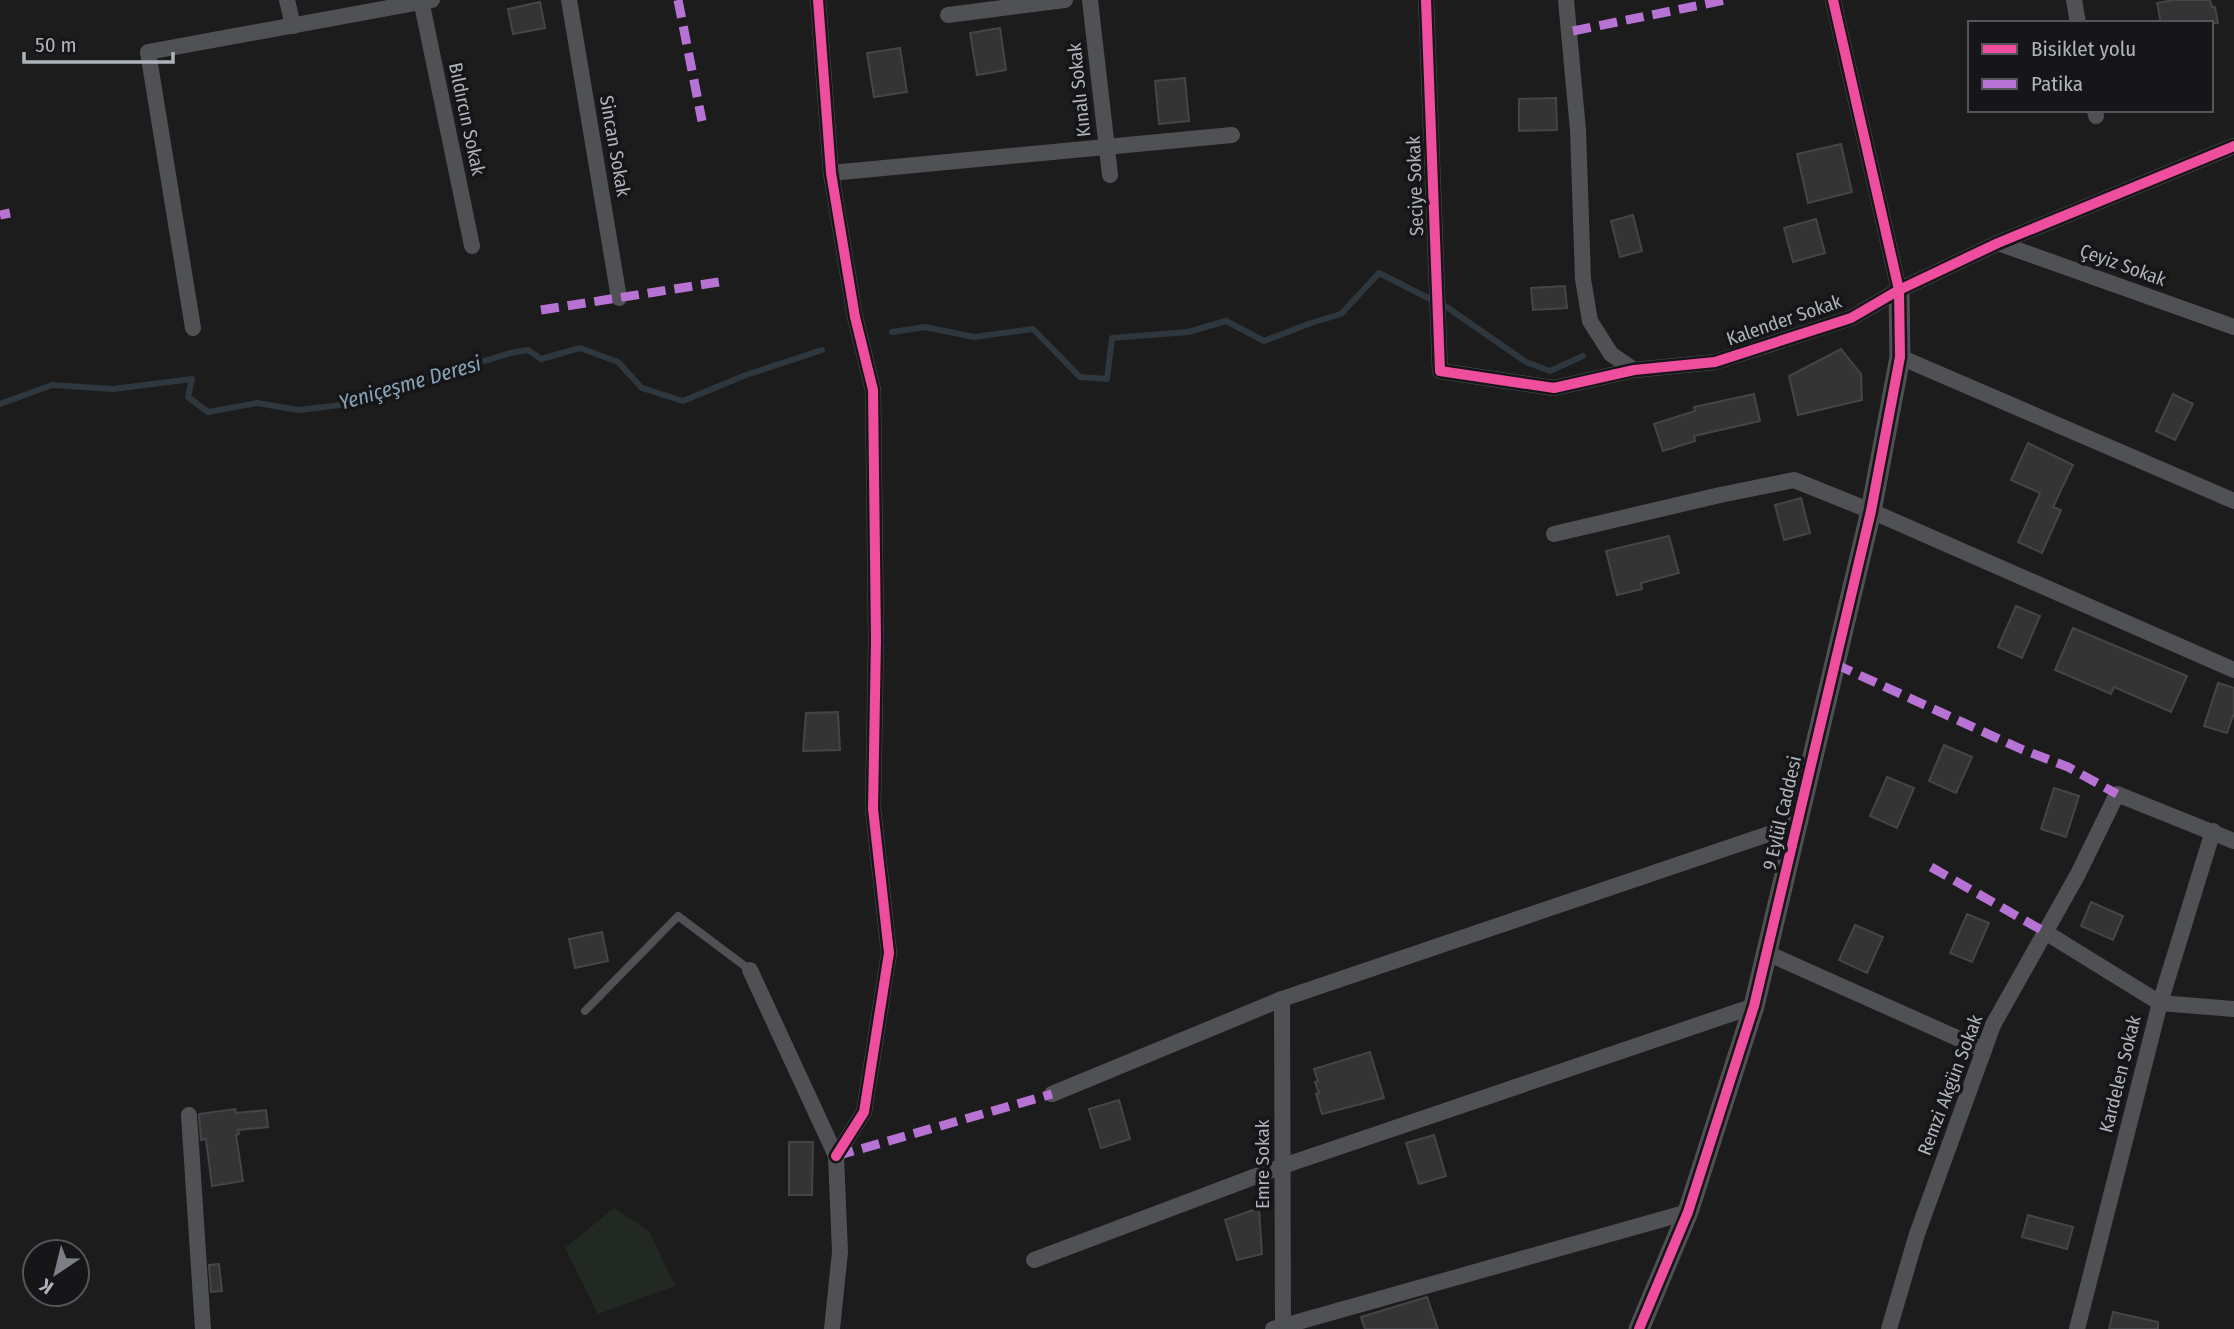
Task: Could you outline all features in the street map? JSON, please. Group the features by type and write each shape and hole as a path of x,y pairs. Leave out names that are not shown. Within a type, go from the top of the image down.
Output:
{"street":[{"path":"287,0 293,26"},
{"name":"Sincan Sokak","path":"569,0 619,298"},
{"path":"818,0 831,173 855,317 873,390 876,640 873,809 889,953 864,1112 836,1156"},
{"path":"948,15 1065,0"},
{"name":"Kınalı Sokak","path":"1090,0 1110,175"},
{"name":"Seciye Sokak","path":"1426,0 1440,371"},
{"path":"1566,0 1578,130 1583,279 1590,321 1611,354 1634,370"},
{"path":"1833,0 1899,290"},
{"path":"2074,0 2078,21"},
{"path":"193,328 148,52 425,1"},
{"name":"Bıldırcın Sokak","path":"425,1 472,246"},
{"path":"831,173 1232,135"},
{"name":"Kalender Sokak","path":"1440,371 1554,388 1634,370 1715,362 1851,318 1899,290 1998,243 2234,146"},
{"name":"Çeyiz Sokak","path":"1998,243 2234,327"},
{"name":"9 Eylül Caddesi","path":"1639,1329 1688,1212 1754,1006 1871,511 1900,356 1899,290"},
{"path":"1900,356 2234,501"},
{"path":"1554,534 1794,480 2234,670"},
{"name":"Remzi Akgün Sokak","path":"1889,1329 1917,1234 1993,1025 2078,874 2117,794 2213,831"},
{"path":"1052,1094 1282,999 1798,824"},
{"path":"2213,831 2234,841"},
{"name":"Kardelen Sokak","path":"2077,1329 2160,1003 2213,831"},
{"path":"2045,932 2160,1003 2234,1009"},
{"path":"1767,953 1984,1050"},
{"path":"750,970 836,1156 840,1252 832,1329"},
{"name":"Emre Sokak","path":"1280,1328 1282,999"},
{"path":"1034,1260 1283,1167 1754,1006"},
{"path":"189,1115 203,1329"},
{"path":"1280,1328 1688,1212"}],"lane":[{"path":"585,1011 678,916 750,970"}],"shaded area":[{"path":"614,1208 649,1231 675,1286 598,1314 565,1248"}],"building":[{"path":"2210,0 2212,7 2215,7 2218,23 2161,21 2157,3"},
{"path":"540,2 545,28 513,34 508,9"},
{"path":"1000,28 1006,70 977,75 970,33"},
{"path":"900,48 907,92 874,97 867,53"},
{"path":"1185,78 1189,121 1159,124 1155,81"},
{"path":"1556,98 1557,130 1519,131 1519,99"},
{"path":"1841,144 1852,192 1808,203 1797,154"},
{"path":"1633,215 1642,251 1620,257 1611,221"},
{"path":"1816,219 1825,253 1793,262 1784,228"},
{"path":"1565,286 1567,308 1533,310 1531,288"},
{"path":"1841,349 1861,374 1862,400 1798,415 1789,376"},
{"path":"1754,394 1760,421 1694,436 1695,441 1663,451 1654,424 1695,411 1694,407"},
{"path":"2173,394 2193,404 2175,440 2156,431"},
{"path":"2028,443 2073,465 2053,507 2061,510 2042,553 2018,542 2040,493 2011,480"},
{"path":"1801,498 1810,533 1784,540 1775,505"},
{"path":"1669,536 1679,573 1641,583 1642,589 1617,595 1606,551"},
{"path":"2016,606 2040,616 2022,658 1998,647"},
{"path":"2073,628 2187,676 2171,712 2114,687 2111,694 2055,670"},
{"path":"2218,683 2234,688 2234,713 2227,733 2204,726"},
{"path":"838,712 840,750 803,751 806,713"},
{"path":"1944,745 1972,757 1956,793 1929,781"},
{"path":"1887,777 1914,788 1897,828 1870,816"},
{"path":"2054,788 2079,796 2066,837 2041,829"},
{"path":"2091,902 2123,916 2113,940 2081,926"},
{"path":"1967,914 1989,923 1972,962 1950,953"},
{"path":"1855,925 1883,937 1867,973 1839,960"},
{"path":"602,932 608,961 575,968 569,939"},
{"path":"1370,1052 1384,1098 1322,1114 1316,1094 1319,1093 1314,1069"},
{"path":"1119,1100 1130,1139 1101,1148 1089,1109"},
{"path":"235,1109 236,1113 266,1110 268,1127 238,1130 239,1134 236,1135 243,1181 212,1186 206,1139 201,1140 199,1114"},
{"path":"1434,1135 1446,1176 1419,1184 1406,1143"},
{"path":"789,1142 813,1142 812,1195 789,1195"},
{"path":"1259,1208 1262,1254 1237,1260 1225,1220"},
{"path":"2028,1215 2073,1227 2067,1249 2022,1237"},
{"path":"219,1264 222,1291 211,1292 209,1265"},
{"path":"1427,1297 1438,1329 1365,1329 1361,1317"},
{"path":"2113,1312 2158,1322 2158,1329 2109,1329"}],"waterway":[{"name":"Yeniçeşme Deresi","path":"892,332 925,327 974,337 1033,329 1080,377 1107,379 1112,338 1188,332 1226,321 1264,341 1341,314 1379,273 1448,308 1526,362 1550,371 1583,356"},
{"name":"Yeniçeşme Deresi","path":"0,404 52,385 113,389 192,379 188,397 208,412 257,403 298,410 341,405 510,353 528,350 541,359 580,348 618,362 642,388 683,401 746,375 822,350"}],"marked path":[{"path":"678,0 702,121"},
{"path":"1573,31 1725,0"},
{"path":"0,215 10,213"},
{"path":"541,310 725,281"},
{"path":"1835,664 2021,749 2068,767 2117,794"},
{"path":"1931,867 2045,932"},
{"path":"836,1156 1052,1094"}],"cycle path":[{"path":"818,0 831,173 855,317 873,390 876,640 873,809 889,953 864,1112 836,1156"},
{"path":"1426,0 1440,371 1554,388 1634,370 1715,362 1851,318 1899,290 1998,243 2234,146"},
{"path":"1639,1329 1688,1212 1754,1006 1871,511 1900,357 1899,290 1833,0"}]}
